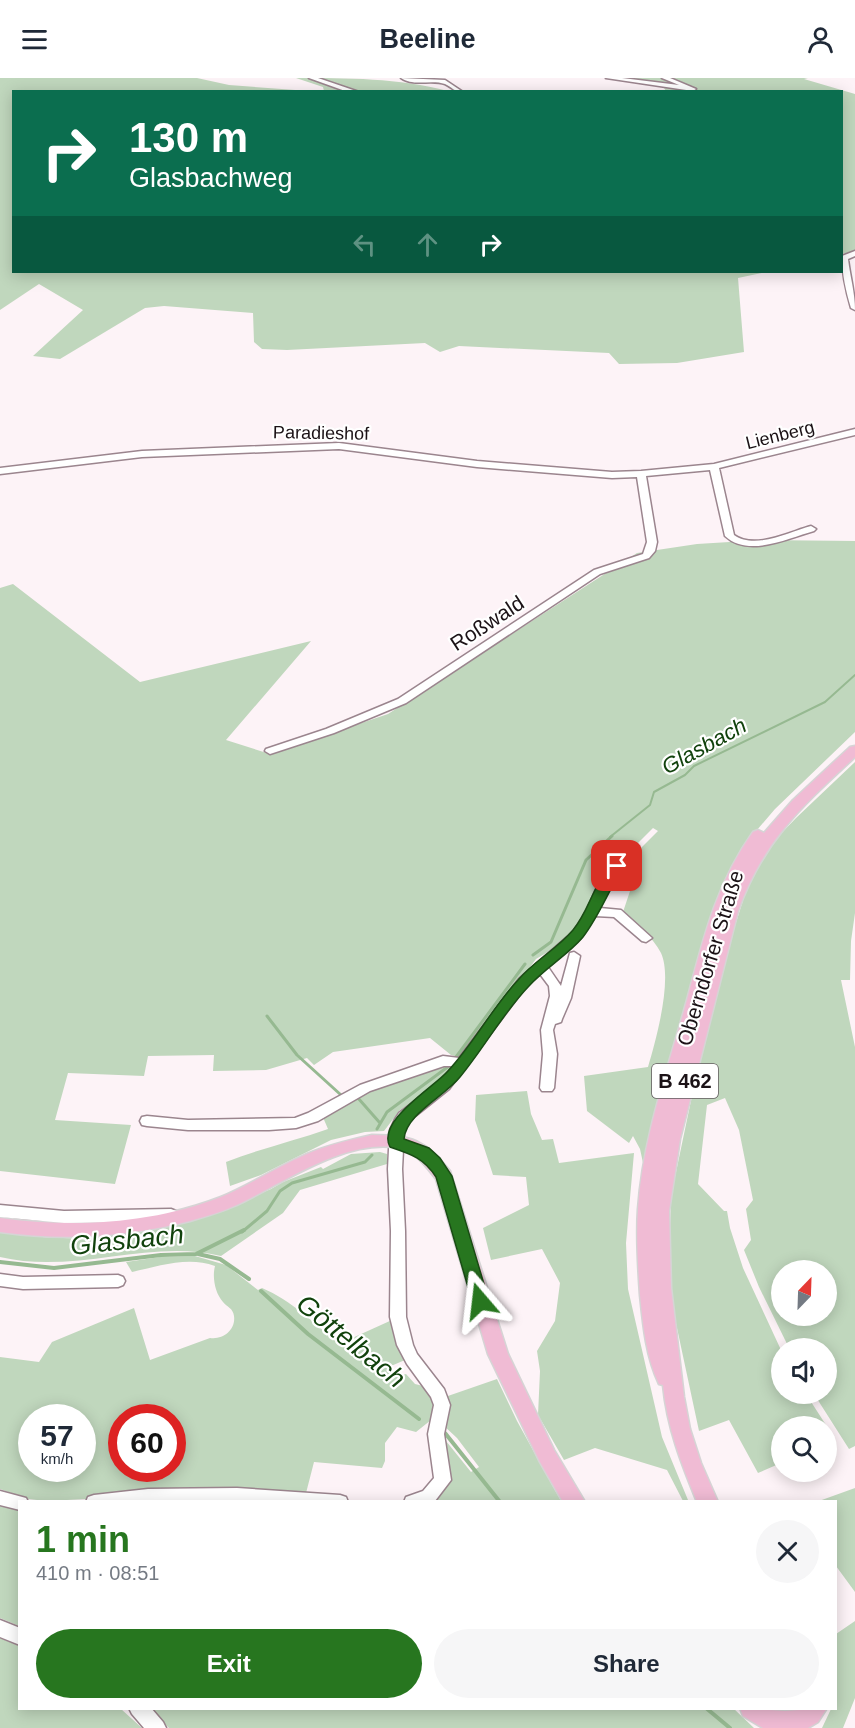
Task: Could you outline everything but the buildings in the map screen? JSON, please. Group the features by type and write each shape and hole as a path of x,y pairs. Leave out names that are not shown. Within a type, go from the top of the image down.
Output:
{"main road":[{"name":"Oberndorfer Straße","path":"674,1397 660,1364 653,1330 647,1260 647,1207 665,1117 708,950 725,893 747,849 772,819 855,738"},
{"name":"Oberndorfer Straße","path":"707,1500 691,1463 680,1429 674,1397 660,1270 662,1186 671,1139 730,911 742,878 768,838 855,750"},
{"path":"0,1225 58,1232 99,1231 184,1215 232,1199 297,1166 344,1146 396,1142 423,1152 435,1162 444,1176 498,1354 547,1456 574,1500"},
{"path":"754,1710 775,1725 788,1727 802,1724 815,1710"}],"street":[{"path":"312,78 350,90"},
{"path":"404,78 410,81 445,82 457,90"},
{"path":"609,78 693,89 665,78"},
{"path":"855,253 844,258 847,282 855,309"},
{"name":"Lienberg","path":"641,474 714,467 855,432"},
{"name":"Paradieshof","path":"0,471 142,454 339,446 477,464 576,472 641,474"},
{"path":"714,467 730,536 735,542 757,543 811,529"},
{"name":"Roßwald","path":"270,751 330,731 402,701 597,572 646,556 652,542 641,474"},
{"path":"418,1500 429,1496 443,1480 436,1434 442,1405 438,1394 409,1352 398,1317 397,1130 404,1117 444,1086 523,982 577,935 617,866"},
{"path":"592,912 617,912 646,938"},
{"path":"549,1021 556,1019 565,998 574,956"},
{"path":"540,966 555,986 556,996 547,1029 550,1066 547,1088"},
{"path":"147,1121 188,1125 297,1123 313,1117 365,1088 443,1061 449,1060 462,1064"},
{"path":"0,1211 74,1218 184,1215"},
{"path":"0,1280 23,1283 118,1281"},
{"path":"112,1500 148,1496 237,1495 311,1500"},
{"path":"0,1498 18,1502"},
{"path":"0,1629 18,1636"},
{"path":"140,1710 156,1728"}],"green space":[{"path":"0,78 197,78 229,85 296,90 12,90 12,273 762,273 738,278 744,352 677,363 619,364 609,353 459,346 440,352 425,343 287,350 262,349 254,342 253,313 164,306 145,308 60,359 33,356 83,310 39,284 0,310"},
{"path":"296,78 392,81 443,90 324,90 323,87"},
{"path":"617,78 808,78 804,79 841,90 665,90 662,85"},
{"path":"843,90 855,94 855,251 843,254"},
{"path":"762,540 855,541 855,732 775,809 745,844 721,887 645,1172 640,1149 633,1136 629,1143 587,1111 584,1076 648,1067 662,1010 664,964 661,953 654,942 623,912 638,867 626,863 658,831 653,828 608,873 575,930 563,943 536,959 462,1058 451,1055 430,1038 333,1052 314,1065 307,1058 266,1070 213,1071 214,1055 148,1056 144,1076 68,1073 55,1120 131,1125 115,1184 0,1171 0,588 13,584 140,682 311,641 226,740 270,754 388,714 637,553 697,544"},
{"path":"855,762 855,913 851,941 850,980 841,980 855,1047 855,1446 849,1449 837,1430 837,1416 828,1416 820,1404 837,1404 837,1338 784,1338 778,1326 837,1326 837,1260 771,1260 771,1311 744,1250 751,1240 746,1209 753,1200 739,1130 725,1098 707,1105 698,1184 724,1211 727,1211 743,1268 775,1338 771,1338 771,1404 812,1404 820,1416 771,1416 771,1467 758,1473 729,1420 699,1431 674,1314 669,1262 671,1196 697,1072 726,954 746,891 772,843"},
{"path":"443,1064 453,1066 432,1089 400,1110 384,1131 365,1132 331,1140 261,1175 230,1186 226,1162 328,1129 322,1115 366,1091"},
{"path":"527,1091 531,1114 542,1140 553,1139 559,1163 634,1153 626,1243 628,1289 662,1437 688,1500 682,1500 667,1470 595,1448 564,1460 538,1415 540,1371 537,1351 555,1321 560,1283 542,1249 491,1260 483,1228 529,1205 526,1177 493,1175 475,1120 476,1095"},
{"path":"380,1152 387,1154 387,1164 300,1190 283,1213 221,1256 167,1251 56,1262 0,1257 0,1231 72,1238 106,1237 139,1232 237,1203 283,1182 321,1167 323,1169 351,1154"},
{"path":"195,1256 226,1265 258,1290 262,1288 273,1293 293,1306 339,1344 392,1320 405,1360 391,1366 395,1377 406,1374 415,1384 427,1387 435,1400 431,1420 416,1432 397,1427 385,1443 385,1461 382,1468 314,1462 305,1497 37,1500 0,1489 0,1357 39,1362 52,1342 134,1308 150,1360 210,1338 224,1336 231,1330 234,1321 233,1313 216,1290 215,1266 184,1262 132,1272 126,1262 160,1257"},
{"path":"497,1379 560,1500 428,1500 432,1498 442,1436 471,1472 479,1467 457,1438 443,1425 445,1397"},
{"path":"855,1488 855,1592 837,1567 837,1500 822,1500"},
{"path":"0,1502 18,1507 18,1626 0,1618"},
{"path":"855,1621 855,1698 843,1728 822,1728 831,1710 837,1710 837,1633"},
{"path":"0,1638 18,1646 18,1710 122,1710 142,1728 0,1728"},
{"path":"150,1710 735,1710 754,1728 169,1728"}],"waterway":[{"name":"Glasbach","path":"610,837 650,805 654,792 685,775 694,766 825,702 855,675"},
{"name":"Glasbach","path":"533,955 551,942 586,860 612,836"},
{"name":"Glasbach","path":"456,1057 525,964"},
{"path":"267,1016 297,1055 341,1095"},
{"name":"Glasbach","path":"377,1129 387,1112 449,1066"},
{"path":"358,1098 380,1123"},
{"name":"Glasbach","path":"242,1232 267,1211 280,1191 292,1183 365,1162 372,1155"},
{"name":"Glasbach","path":"0,1262 54,1268 161,1255 196,1254 244,1230"},
{"name":"Göttelbach","path":"198,1254 220,1259 249,1279"},
{"name":"Göttelbach","path":"261,1291 308,1334 419,1419"},
{"name":"Göttelbach","path":"445,1433 498,1500"},
{"name":"Göttelbach","path":"708,1710 730,1728"}],"route":[{"path":"480,1301 444,1176 435,1162 423,1152 396,1142 397,1130 404,1117 444,1086 523,982 577,935 617,866"}]}
